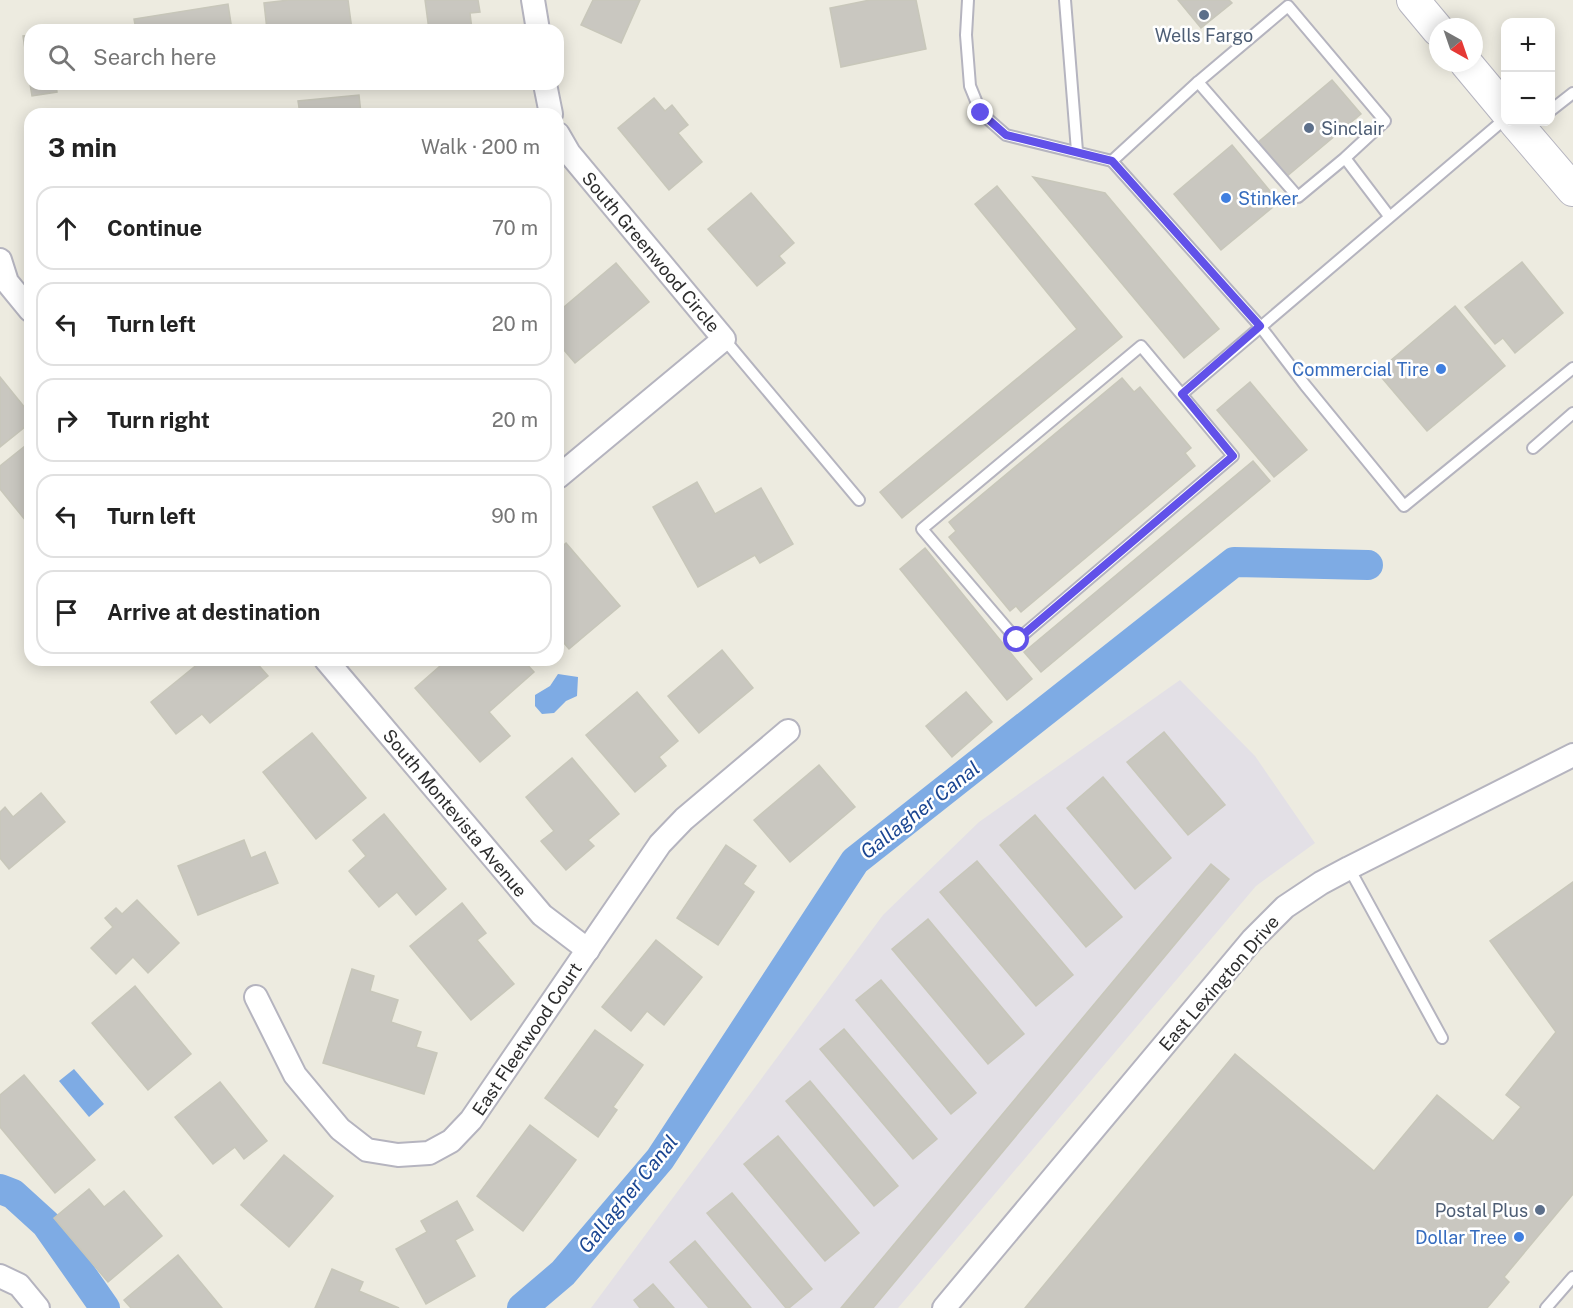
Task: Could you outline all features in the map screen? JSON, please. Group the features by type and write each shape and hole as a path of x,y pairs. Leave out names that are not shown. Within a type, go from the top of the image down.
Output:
{"main road":[{"path":"1413,0 1429,19"},
{"path":"1474,72 1501,104"},
{"path":"1519,126 1573,190"}],"street":[{"path":"533,0 537,24"},
{"path":"546,90 550,108"},
{"name":"South Greenwood Circle","path":"564,144 724,339"},
{"path":"0,260 6,282 24,303"},
{"path":"564,472 724,339"},
{"name":"South Montevista Avenue","path":"335,666 542,915 588,950"},
{"name":"East Fleetwood Court","path":"256,997 295,1075 340,1129 367,1150 398,1155 429,1153 451,1141 471,1120 660,844 684,819 788,731"},
{"name":"East Lexington Drive","path":"944,1308 1252,940 1285,907 1349,868 1573,755"},
{"path":"0,1276 19,1285 38,1308"}],"lane":[{"path":"968,0 966,35 970,86 981,113 1006,135 1112,161 1260,326 1404,506 1573,368"},
{"path":"1065,0 1077,152"},
{"path":"1112,161 1198,82 1286,3 1386,121 1298,197 1198,82"},
{"path":"1555,108 1573,93"},
{"path":"1182,394 1389,216 1511,126"},
{"path":"1345,158 1389,216"},
{"path":"724,339 859,500"},
{"path":"1141,346 1182,394 1233,456 1017,640 922,529 1141,346"},
{"path":"1533,447 1573,413"},
{"path":"1349,868 1442,1038"},
{"path":"1546,1308 1573,1277"}],"shaded area":[{"path":"1180,680 1255,756 1315,843 1256,886 898,1308 591,1308 883,915 979,822"}],"water":[{"path":"558,674 578,677 577,696 566,701 554,713 542,714 535,706 535,695 550,686"},
{"path":"74,1069 104,1104 89,1117 59,1081"}],"building":[{"path":"289,0 348,0 351,24 266,24 264,3"},
{"path":"425,0 478,0 480,12 470,13 471,24 428,24"},
{"path":"593,0 640,0 621,43 581,25"},
{"path":"870,0 916,0 926,49 841,67 830,8"},
{"name":"Wells Fargo","path":"1178,0 1229,0 1232,3 1201,28"},
{"path":"228,4 231,24 135,24 134,19"},
{"name":"Sinclair","path":"1332,80 1361,114 1286,177 1257,143"},
{"path":"31,90 57,90 57,92 32,96"},
{"path":"359,95 360,108 299,108 298,101"},
{"path":"654,98 665,111 672,105 688,125 678,133 702,162 669,190 618,128"},
{"name":"Stinker","path":"1232,145 1279,202 1221,250 1174,194"},
{"path":"1033,177 1105,193 1219,329 1184,358"},
{"path":"997,186 1122,337 902,518 880,492 1077,329 975,204"},
{"path":"751,193 794,243 779,256 785,263 757,286 708,229"},
{"path":"1522,262 1563,313 1515,353 1503,338 1495,344 1465,307"},
{"path":"616,263 649,302 575,363 564,350 564,307"},
{"name":"Commercial Tire","path":"1455,306 1505,366 1427,431 1377,372"},
{"path":"0,377 24,407 24,428 0,447"},
{"path":"1122,378 1134,392 1140,387 1191,448 1185,453 1195,466 1021,612 1016,606 1010,611 949,537 956,531 949,522"},
{"path":"1250,382 1307,450 1274,477 1217,410"},
{"path":"24,447 24,519 0,489 0,466"},
{"path":"1253,461 1270,481 1041,672 1024,652"},
{"path":"697,482 715,514 761,488 793,544 760,563 755,555 698,587 653,507"},
{"path":"566,543 620,606 569,649 564,643 564,545"},
{"path":"925,548 1032,679 1007,700 900,569"},
{"path":"722,650 753,688 699,733 668,696"},
{"path":"195,666 259,666 268,676 210,723 202,714 176,734 151,702"},
{"path":"440,666 528,666 534,672 489,712 510,736 480,762 415,688"},
{"path":"637,692 678,741 659,757 666,766 635,792 586,735"},
{"path":"966,692 992,722 952,757 926,726"},
{"path":"1164,732 1225,805 1188,835 1127,762"},
{"path":"312,733 366,798 316,839 263,772"},
{"path":"572,758 619,814 588,840 594,846 566,870 541,841 554,831 526,797"},
{"path":"819,765 855,807 790,862 754,820"},
{"path":"1103,777 1171,858 1135,889 1067,808"},
{"path":"41,793 65,822 9,869 0,858 0,812 5,807 13,817"},
{"path":"384,814 446,889 416,915 397,892 379,907 349,871 366,856 353,840"},
{"path":"1035,815 1122,917 1086,947 1000,845"},
{"path":"244,840 251,858 265,852 278,883 198,915 178,866"},
{"path":"726,845 756,866 743,884 754,892 718,945 677,918"},
{"path":"977,861 1073,975 1036,1006 940,892"},
{"path":"1211,864 1229,879 873,1308 841,1308"},
{"path":"1573,882 1573,1194 1504,1277 1509,1282 1487,1308 1025,1308 1235,1054 1374,1171 1437,1095 1493,1141 1521,1107 1506,1095 1556,1032 1490,941"},
{"path":"137,900 179,943 148,973 133,957 116,974 91,948 113,927 105,918 116,908 122,914"},
{"path":"462,903 486,933 477,940 514,984 471,1020 410,946"},
{"path":"928,919 1024,1034 988,1064 892,949"},
{"path":"656,940 702,977 664,1025 647,1011 631,1031 602,1007"},
{"path":"352,969 374,976 370,991 398,1000 391,1022 421,1032 416,1047 437,1053 424,1094 323,1063"},
{"path":"881,980 976,1093 951,1114 856,1000"},
{"path":"135,986 191,1054 148,1090 92,1023"},
{"path":"844,1029 937,1139 913,1159 820,1049"},
{"path":"595,1030 643,1065 613,1107 617,1110 598,1137 545,1098"},
{"path":"24,1075 95,1160 55,1193 0,1127 0,1095"},
{"path":"810,1081 898,1186 874,1206 786,1101"},
{"path":"220,1082 267,1141 244,1159 235,1147 213,1164 175,1117"},
{"path":"530,1125 576,1160 523,1231 477,1196"},
{"path":"778,1136 859,1233 825,1261 744,1164"},
{"path":"284,1155 333,1196 289,1247 241,1205"},
{"path":"89,1189 104,1207 124,1191 162,1236 108,1282 54,1218"},
{"path":"732,1193 812,1289 789,1308 786,1308 707,1213"},
{"path":"457,1201 473,1230 455,1240 475,1276 426,1304 396,1249 427,1232 421,1221"},
{"path":"695,1241 751,1308 709,1308 670,1262"},
{"path":"178,1255 222,1308 131,1308 124,1300"},
{"path":"332,1269 363,1282 359,1291 399,1308 315,1308"},
{"path":"653,1284 674,1308 640,1308 634,1300"}],"waterway":[{"name":"Gallagher Canal","path":"522,1308 563,1273 660,1159 855,861 1234,562 1368,565"},
{"name":"Gallagher Canal","path":"0,1189 13,1194 46,1224 105,1308"}],"place":[{"name":"Wells Fargo","path":"1204,15"},
{"name":"Sinclair","path":"1309,128"},
{"name":"Stinker","path":"1226,198"},
{"name":"Commercial Tire","path":"1441,369"},
{"name":"Postal Plus","path":"1540,1210"},
{"name":"Dollar Tree","path":"1519,1237"}],"route":[{"path":"981,113 1006,135 1112,161 1260,326 1182,394 1233,456 1017,640"}]}
